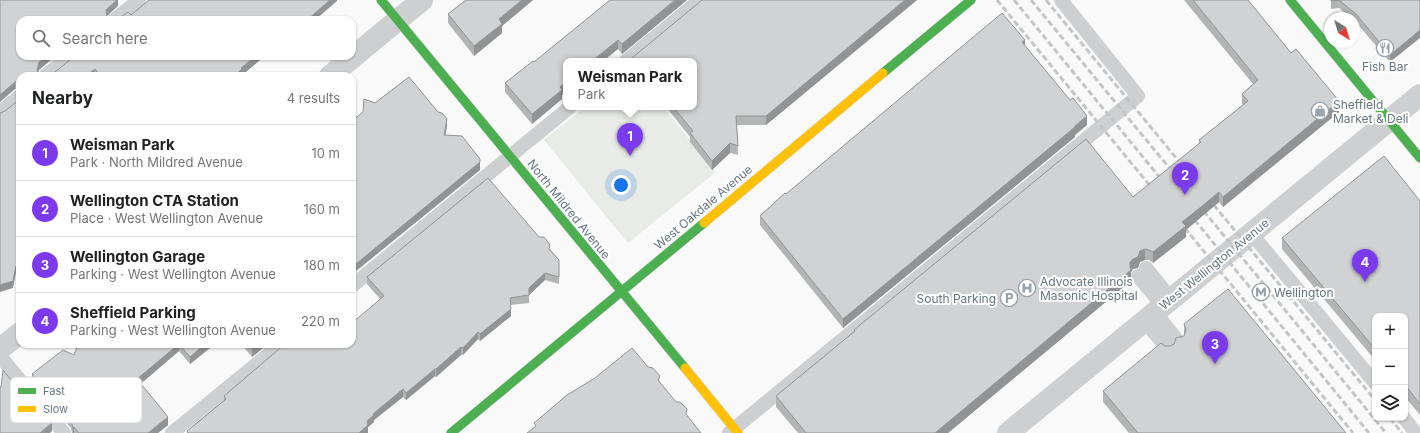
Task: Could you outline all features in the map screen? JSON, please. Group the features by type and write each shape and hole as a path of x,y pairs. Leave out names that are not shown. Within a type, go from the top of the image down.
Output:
{"street":[{"name":"North Mildred Avenue","path":"381,0 621,291 734,431"},
{"path":"356,55 422,0"},
{"name":"West Oakdale Avenue","path":"451,433 971,0"},
{"path":"1290,0 1420,158"},
{"path":"335,72 349,60"},
{"name":"West Wellington Avenue","path":"1008,433 1420,95"},
{"path":"0,349 16,335"}],"lane":[{"path":"119,16 139,0"},
{"path":"630,58 700,0"},
{"path":"734,431 1138,96 1061,0"},
{"path":"50,72 65,60"},
{"path":"0,112 16,99"},
{"path":"356,283 566,110"},
{"path":"1251,233 1372,379"},
{"path":"1142,272 1173,345"},
{"path":"172,433 276,348"},
{"path":"0,356 17,377"},
{"path":"1406,421 1416,433"},
{"path":"56,423 64,433"}],"shaded area":[{"path":"581,110 665,110 716,172 628,243 544,140"}],"building":[{"path":"0,0 117,0 106,10 107,16 16,16 16,60 42,60 39,62 38,72 16,72 16,82 0,95"},
{"path":"149,0 330,0 312,16 122,16 128,12 131,15"},
{"path":"466,0 522,0 499,19 502,24 474,46 448,14"},
{"path":"610,0 675,0 622,44 618,40 596,58 563,58 563,84 560,87 562,90 532,114 505,83 533,61 534,62"},
{"path":"702,0 905,0 766,116 736,116 738,146 730,143 712,161 690,133 693,131 676,110 697,110 697,58 632,58"},
{"name":"Advocate Illinois Masonic Hospital","path":"1193,0 1248,0 1291,53 1296,49 1339,101 1223,197 1219,192 1182,222 1186,226 1153,252 1145,249 1140,251 1138,257 1130,262 1131,270 935,433 806,433 776,396 1086,139 1133,197 1201,142 1199,140 1248,101 1242,94 1258,80"},
{"path":"1339,0 1420,0 1420,30 1390,55 1360,19 1360,12 1354,12"},
{"path":"1002,13 1025,40 1022,42 1070,100 1073,98 1087,116 843,319 760,216 785,193 786,194"},
{"path":"70,60 251,60 239,72 98,72 95,69 91,72 55,72"},
{"path":"409,77 438,112 442,113 447,119 444,135 462,136 480,159 480,162 356,264 356,118 363,112 364,99 375,103"},
{"path":"16,102 16,266 13,281 0,285 0,113"},
{"path":"1384,156 1420,201 1420,404 1408,389 1408,313 1372,313 1372,345 1282,238"},
{"path":"488,178 539,237 544,237 550,245 549,249 559,260 559,277 545,273 529,288 529,295 510,298 511,309 480,334 478,332 463,348 461,347 406,393 403,389 373,414 374,415 367,421 368,425 359,433 188,433 187,431 226,399 224,396 280,348 356,348 356,320 384,296 367,277"},
{"path":"1228,289 1346,433 1138,433 1103,391 1161,343 1165,346 1170,346 1174,344 1176,338 1184,336 1186,329 1184,324"},
{"path":"77,348 174,348 139,377 35,377 32,374 63,350 74,355"},
{"path":"182,348 200,348 190,357"},
{"path":"632,348 648,367 653,368 660,376 658,380 676,402 680,402 687,409 686,414 701,433 527,433 536,426 534,423 567,395 595,378"},
{"path":"3,370 10,379 10,423 52,423 40,433 0,433"},
{"path":"142,385 168,417 148,433 79,433 74,427 73,428 72,423 142,423"}],"railway":[{"path":"997,0 1156,193"},
{"path":"1014,0 1166,185"},
{"path":"1031,0 1176,176"},
{"path":"1046,0 1186,170"},
{"path":"1208,198 1372,396"},
{"path":"1198,204 1386,433"},
{"path":"1189,213 1369,433"},
{"path":"1179,221 1353,433"},
{"path":"1392,421 1402,433"}],"traffic: fast":[{"path":"381,0 685,368"},
{"path":"883,73 971,0"},
{"path":"1290,0 1420,158"},
{"path":"451,433 704,223"}],"traffic: slow":[{"path":"704,223 883,73"},
{"path":"685,368 738,433"}],"place":[{"name":"Fish Bar","path":"1385,48"},
{"name":"Sheffield Market & Deli","path":"1320,111"},
{"name":"Weisman Park","path":"630,156"},
{"name":"Wellington CTA Station","path":"1185,195"},
{"name":"Sheffield Parking","path":"1365,282"},
{"name":"Advocate Illinois Masonic Hospital","path":"1027,288"},
{"name":"Wellington","path":"1261,292"},
{"name":"South Parking","path":"1009,298"},
{"name":"Wellington Garage","path":"1215,364"}]}
